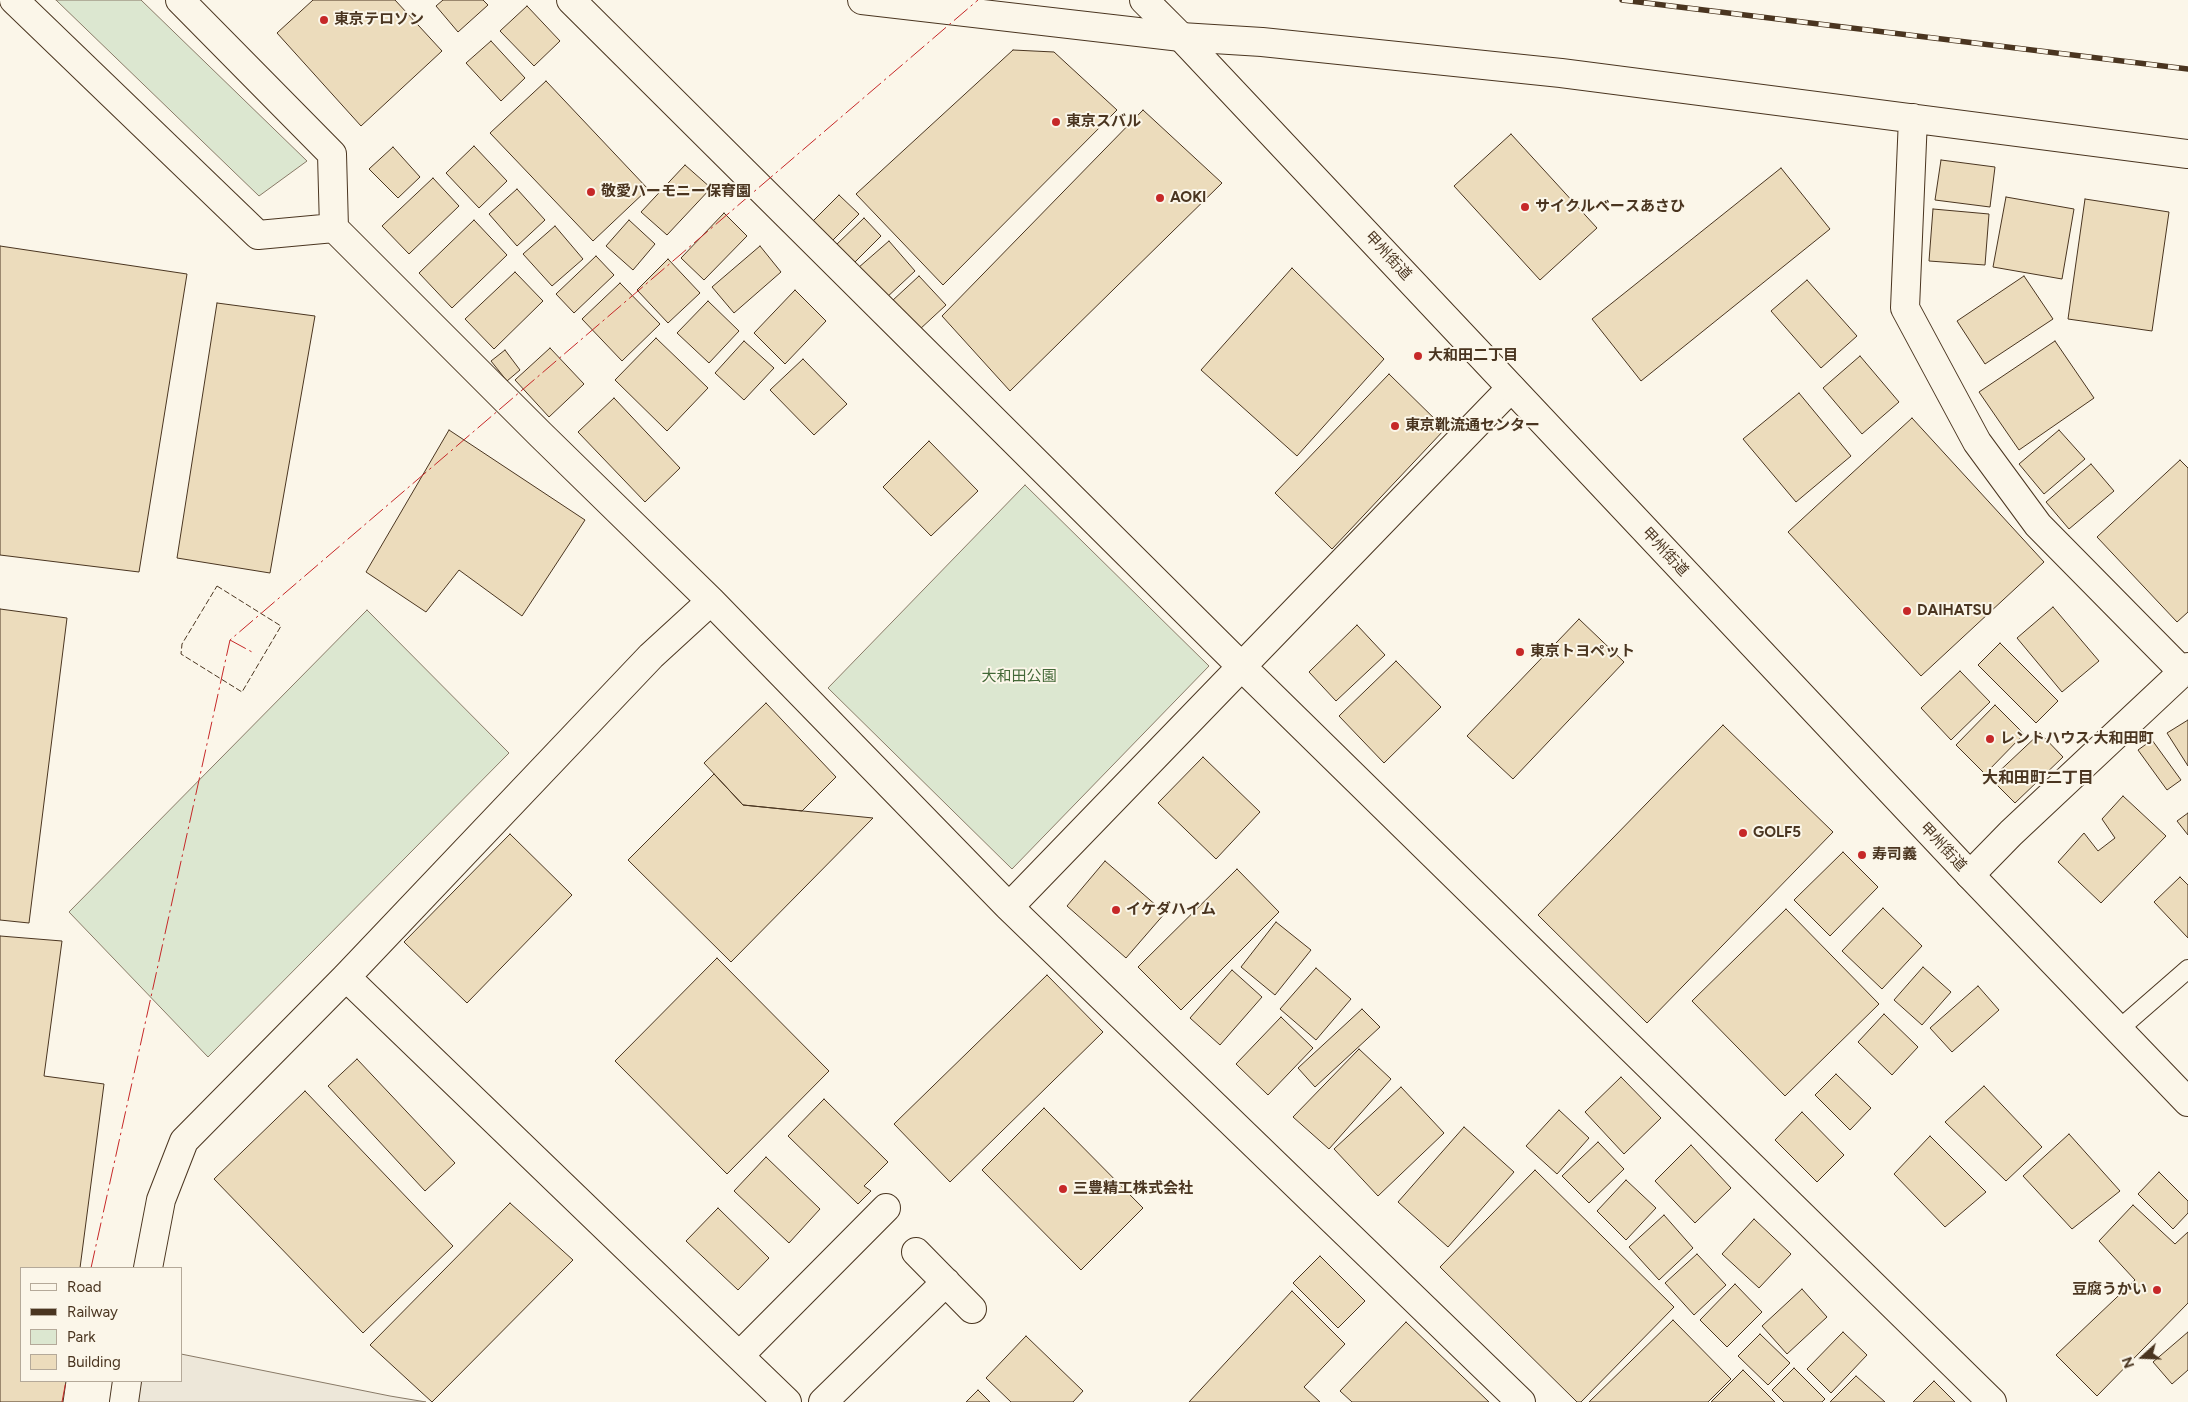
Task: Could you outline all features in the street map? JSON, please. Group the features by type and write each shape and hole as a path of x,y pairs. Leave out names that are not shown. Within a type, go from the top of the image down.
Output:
{"main road":[{"path":"14,0 258,235 334,228"},
{"path":"180,0 332,154 334,228 540,434 712,601 1009,907 1522,1402"},
{"path":"571,0 1241,666 1992,1402"},
{"path":"862,0 1181,36 1262,42 1561,73 2188,154"},
{"name":"甲州街道","path":"1150,6 1181,36 1970,876 2188,1102"},
{"path":"1914,118 1905,308 1977,442 2038,526 2185,670 2011,833 1970,876"},
{"path":"1009,907 1512,388"},
{"path":"148,1267 161,1200 184,1141 346,977 651,656 712,601"},
{"path":"346,977 787,1402"},
{"path":"740,1355 886,1208"},
{"path":"916,1252 972,1309"},
{"path":"823,1402 946,1282"},
{"path":"124,1402 127,1382"}],"lane":[{"path":"2118,1030 2188,969"}],"green space":[{"path":"56,0 141,0 307,161 259,196"},
{"name":"大和田公園","path":"1025,485 1209,666 1012,869 828,688"},
{"path":"367,610 509,753 208,1057 69,912"}],"shaded area":[{"path":"182,1354 426,1402 124,1402 127,1382 182,1382"}],"building":[{"path":"313,0 395,0 442,51 361,126 277,33"},
{"path":"443,0 483,0 488,5 458,32 436,6"},
{"path":"527,6 560,41 534,66 500,31"},
{"path":"491,41 525,78 501,101 466,63"},
{"path":"1013,50 1054,52 1117,110 943,285 856,194"},
{"path":"546,81 648,189 593,241 490,133"},
{"path":"1143,110 1222,183 1010,391 942,316"},
{"path":"1511,134 1597,228 1540,280 1454,186"},
{"path":"474,146 507,181 479,208 446,173"},
{"path":"393,147 420,177 398,198 369,169"},
{"path":"1941,160 1995,167 1990,207 1935,200"},
{"path":"685,165 711,188 667,235 641,212"},
{"path":"1781,168 1830,229 1641,381 1592,319"},
{"path":"433,178 459,206 409,254 382,226"},
{"path":"517,189 545,220 517,246 489,214"},
{"path":"839,195 859,214 832,241 813,221"},
{"path":"2006,197 2074,209 2062,279 1993,267"},
{"path":"2085,199 2169,212 2152,331 2068,319"},
{"path":"1933,209 1989,214 1985,265 1929,261"},
{"path":"724,213 747,236 704,280 681,258"},
{"path":"864,218 881,236 853,264 835,246"},
{"path":"474,220 507,255 452,308 419,273"},
{"path":"629,220 655,244 633,270 606,246"},
{"path":"555,226 583,259 552,286 523,254"},
{"path":"889,241 915,271 885,299 858,268"},
{"path":"0,246 187,274 139,572 0,555"},
{"path":"760,246 781,272 734,313 712,287"},
{"path":"596,256 614,275 574,313 556,294"},
{"path":"668,259 700,293 668,323 637,290"},
{"path":"1292,268 1384,359 1297,456 1201,370"},
{"path":"515,272 543,301 494,349 465,319"},
{"path":"919,276 946,305 919,330 892,301"},
{"path":"2024,276 2053,319 1985,364 1957,321"},
{"path":"1807,280 1857,336 1821,368 1771,311"},
{"path":"620,283 660,324 622,361 582,319"},
{"path":"795,290 826,321 785,364 754,333"},
{"path":"708,301 739,331 709,363 677,333"},
{"path":"217,303 315,316 270,573 177,558"},
{"path":"656,338 708,388 667,431 615,380"},
{"path":"744,341 774,368 744,400 715,373"},
{"path":"2055,341 2094,398 2019,450 1979,392"},
{"path":"550,348 584,384 549,417 515,380"},
{"path":"505,350 520,370 507,381 491,361"},
{"path":"1860,356 1899,402 1862,434 1823,388"},
{"path":"803,359 847,404 814,435 770,390"},
{"path":"1389,374 1445,429 1332,549 1275,493"},
{"path":"1799,393 1851,456 1796,502 1743,439"},
{"path":"614,398 680,468 645,502 578,432"},
{"path":"1912,418 2044,562 1921,676 1788,532"},
{"path":"449,430 585,520 522,616 459,570 426,612 366,572"},
{"path":"2059,430 2085,459 2044,494 2019,464"},
{"path":"929,441 978,491 931,536 883,487"},
{"path":"2180,460 2188,468 2188,612 2177,622 2097,537"},
{"path":"2091,464 2114,491 2069,529 2046,502"},
{"path":"2053,607 2099,661 2062,692 2017,638"},
{"path":"0,609 67,618 29,923 0,920"},
{"path":"1579,619 1624,662 1513,779 1467,736"},
{"path":"1357,625 1385,655 1336,701 1309,672"},
{"path":"2000,643 2058,701 2036,723 1978,665"},
{"path":"1396,661 1441,707 1384,763 1339,716"},
{"path":"1960,671 1990,702 1951,740 1921,708"},
{"path":"766,703 836,777 802,811 743,805 704,763"},
{"name":"レントハウス 大和田町","path":"1995,705 2024,734 1985,774 1956,745"},
{"path":"2188,720 2188,766 2167,733"},
{"path":"1723,725 1833,832 1647,1023 1538,915"},
{"path":"2040,733 2063,757 2015,803 1991,779"},
{"path":"2152,740 2181,780 2167,790 2138,750"},
{"path":"1203,757 1260,812 1216,859 1158,803"},
{"path":"714,774 743,805 873,818 731,962 628,860"},
{"path":"2123,796 2166,836 2101,903 2058,862 2084,833 2098,851 2115,838 2102,819"},
{"path":"2188,813 2188,835 2177,821"},
{"path":"510,834 572,895 467,1003 404,942"},
{"path":"1843,852 1878,887 1830,936 1794,900"},
{"name":"イケダハイム","path":"1105,861 1165,913 1126,958 1067,906"},
{"path":"1237,869 1279,912 1181,1010 1138,967"},
{"path":"2180,877 2188,885 2188,938 2154,902"},
{"path":"1883,908 1922,946 1882,989 1842,951"},
{"path":"1786,909 1879,1004 1785,1096 1692,1001"},
{"path":"1276,922 1311,950 1275,995 1241,967"},
{"path":"0,936 62,941 44,1076 104,1084 80,1267 20,1267 20,1382 66,1382 63,1402 0,1402"},
{"path":"717,958 829,1071 727,1174 615,1061"},
{"path":"1923,967 1951,992 1922,1025 1894,1000"},
{"path":"1316,968 1351,999 1316,1040 1280,1009"},
{"path":"1232,970 1262,997 1220,1045 1190,1018"},
{"path":"1047,975 1103,1032 950,1182 894,1124"},
{"path":"1978,986 1999,1010 1952,1052 1930,1028"},
{"path":"1362,1009 1380,1027 1315,1087 1298,1068"},
{"path":"1884,1014 1918,1047 1892,1075 1858,1042"},
{"path":"1281,1017 1313,1048 1268,1095 1236,1064"},
{"path":"1359,1049 1391,1079 1329,1149 1293,1117"},
{"path":"357,1059 455,1163 425,1191 328,1086"},
{"path":"1836,1074 1871,1108 1850,1130 1815,1095"},
{"path":"1621,1077 1661,1118 1624,1154 1585,1112"},
{"path":"1984,1086 2042,1147 2006,1181 1945,1122"},
{"path":"1401,1087 1444,1133 1378,1196 1334,1149"},
{"path":"305,1091 453,1246 363,1333 214,1179"},
{"path":"824,1099 888,1162 864,1186 871,1191 858,1204 788,1136"},
{"name":"三豊精工株式会社","path":"1044,1108 1143,1208 1081,1270 982,1170"},
{"path":"1559,1110 1589,1138 1557,1174 1526,1146"},
{"path":"1802,1112 1844,1155 1817,1182 1775,1140"},
{"path":"1464,1127 1514,1172 1448,1247 1398,1202"},
{"path":"2069,1134 2120,1191 2072,1229 2023,1176"},
{"path":"1930,1136 1986,1192 1945,1227 1894,1174"},
{"path":"1598,1142 1624,1169 1589,1203 1562,1176"},
{"path":"1691,1145 1731,1188 1695,1223 1655,1181"},
{"path":"766,1157 820,1209 789,1243 734,1191"},
{"path":"1535,1170 1674,1307 1581,1402 1577,1402 1440,1267"},
{"path":"2159,1172 2188,1201 2188,1213 2173,1229 2138,1194"},
{"path":"1626,1180 1656,1208 1626,1240 1597,1211"},
{"path":"510,1203 573,1260 432,1402 370,1345"},
{"path":"2133,1205 2175,1244 2188,1232 2188,1303 2097,1396 2056,1355 2135,1280 2099,1241"},
{"path":"718,1208 769,1258 738,1290 686,1241"},
{"path":"1664,1215 1693,1248 1659,1280 1629,1247"},
{"path":"1754,1219 1791,1254 1759,1288 1722,1254"},
{"path":"1697,1254 1726,1285 1694,1315 1665,1283"},
{"path":"1320,1256 1365,1301 1338,1328 1293,1283"},
{"path":"1735,1284 1762,1312 1727,1347 1700,1320"},
{"path":"1802,1289 1827,1317 1787,1354 1762,1326"},
{"path":"1292,1291 1345,1344 1304,1387 1320,1402 1189,1402"},
{"path":"1673,1320 1731,1379 1708,1402 1589,1402"},
{"path":"1406,1322 1489,1402 1352,1402 1340,1391"},
{"path":"1843,1332 1867,1355 1831,1393 1807,1369"},
{"path":"2188,1332 2188,1370 2172,1384 2153,1362"},
{"path":"1760,1334 1790,1363 1768,1385 1738,1356"},
{"path":"1026,1336 1083,1391 1073,1402 1011,1402 986,1378"},
{"path":"1794,1368 1825,1399 1822,1402 1784,1402 1772,1390"},
{"path":"1743,1370 1775,1402 1711,1402"},
{"path":"1856,1376 1885,1402 1830,1402"},
{"path":"1934,1381 1955,1402 1913,1402"},
{"path":"978,1390 990,1402 966,1402"}],"railway":[{"path":"1622,0 2188,69"}],"fence":[{"path":"217,586 281,626 242,692 181,654 182,644 217,586"}],"power":[{"path":"91,1267 230,640 978,0"},
{"path":"230,640 252,652"},
{"path":"62,1402 66,1382"}],"place":[{"name":"東京テロソン","path":"324,20"},
{"name":"東京スバル","path":"1056,122"},
{"name":"敬愛ハーモニー保育園","path":"591,192"},
{"name":"AOKI","path":"1160,198"},
{"name":"サイクルベースあさひ","path":"1525,207"},
{"name":"大和田二丁目","path":"1418,356"},
{"name":"東京靴流通センター","path":"1395,426"},
{"name":"DAIHATSU","path":"1907,611"},
{"name":"東京トヨペット","path":"1520,652"},
{"name":"レントハウス 大和田町","path":"1990,739"},
{"name":"GOLF5","path":"1743,833"},
{"name":"寿司義","path":"1862,855"},
{"name":"イケダハイム","path":"1116,910"},
{"name":"三豊精工株式会社","path":"1063,1189"},
{"name":"豆腐うかい","path":"2157,1290"}],"district":[{"name":"大和田町二丁目","path":"2038,778"}]}
